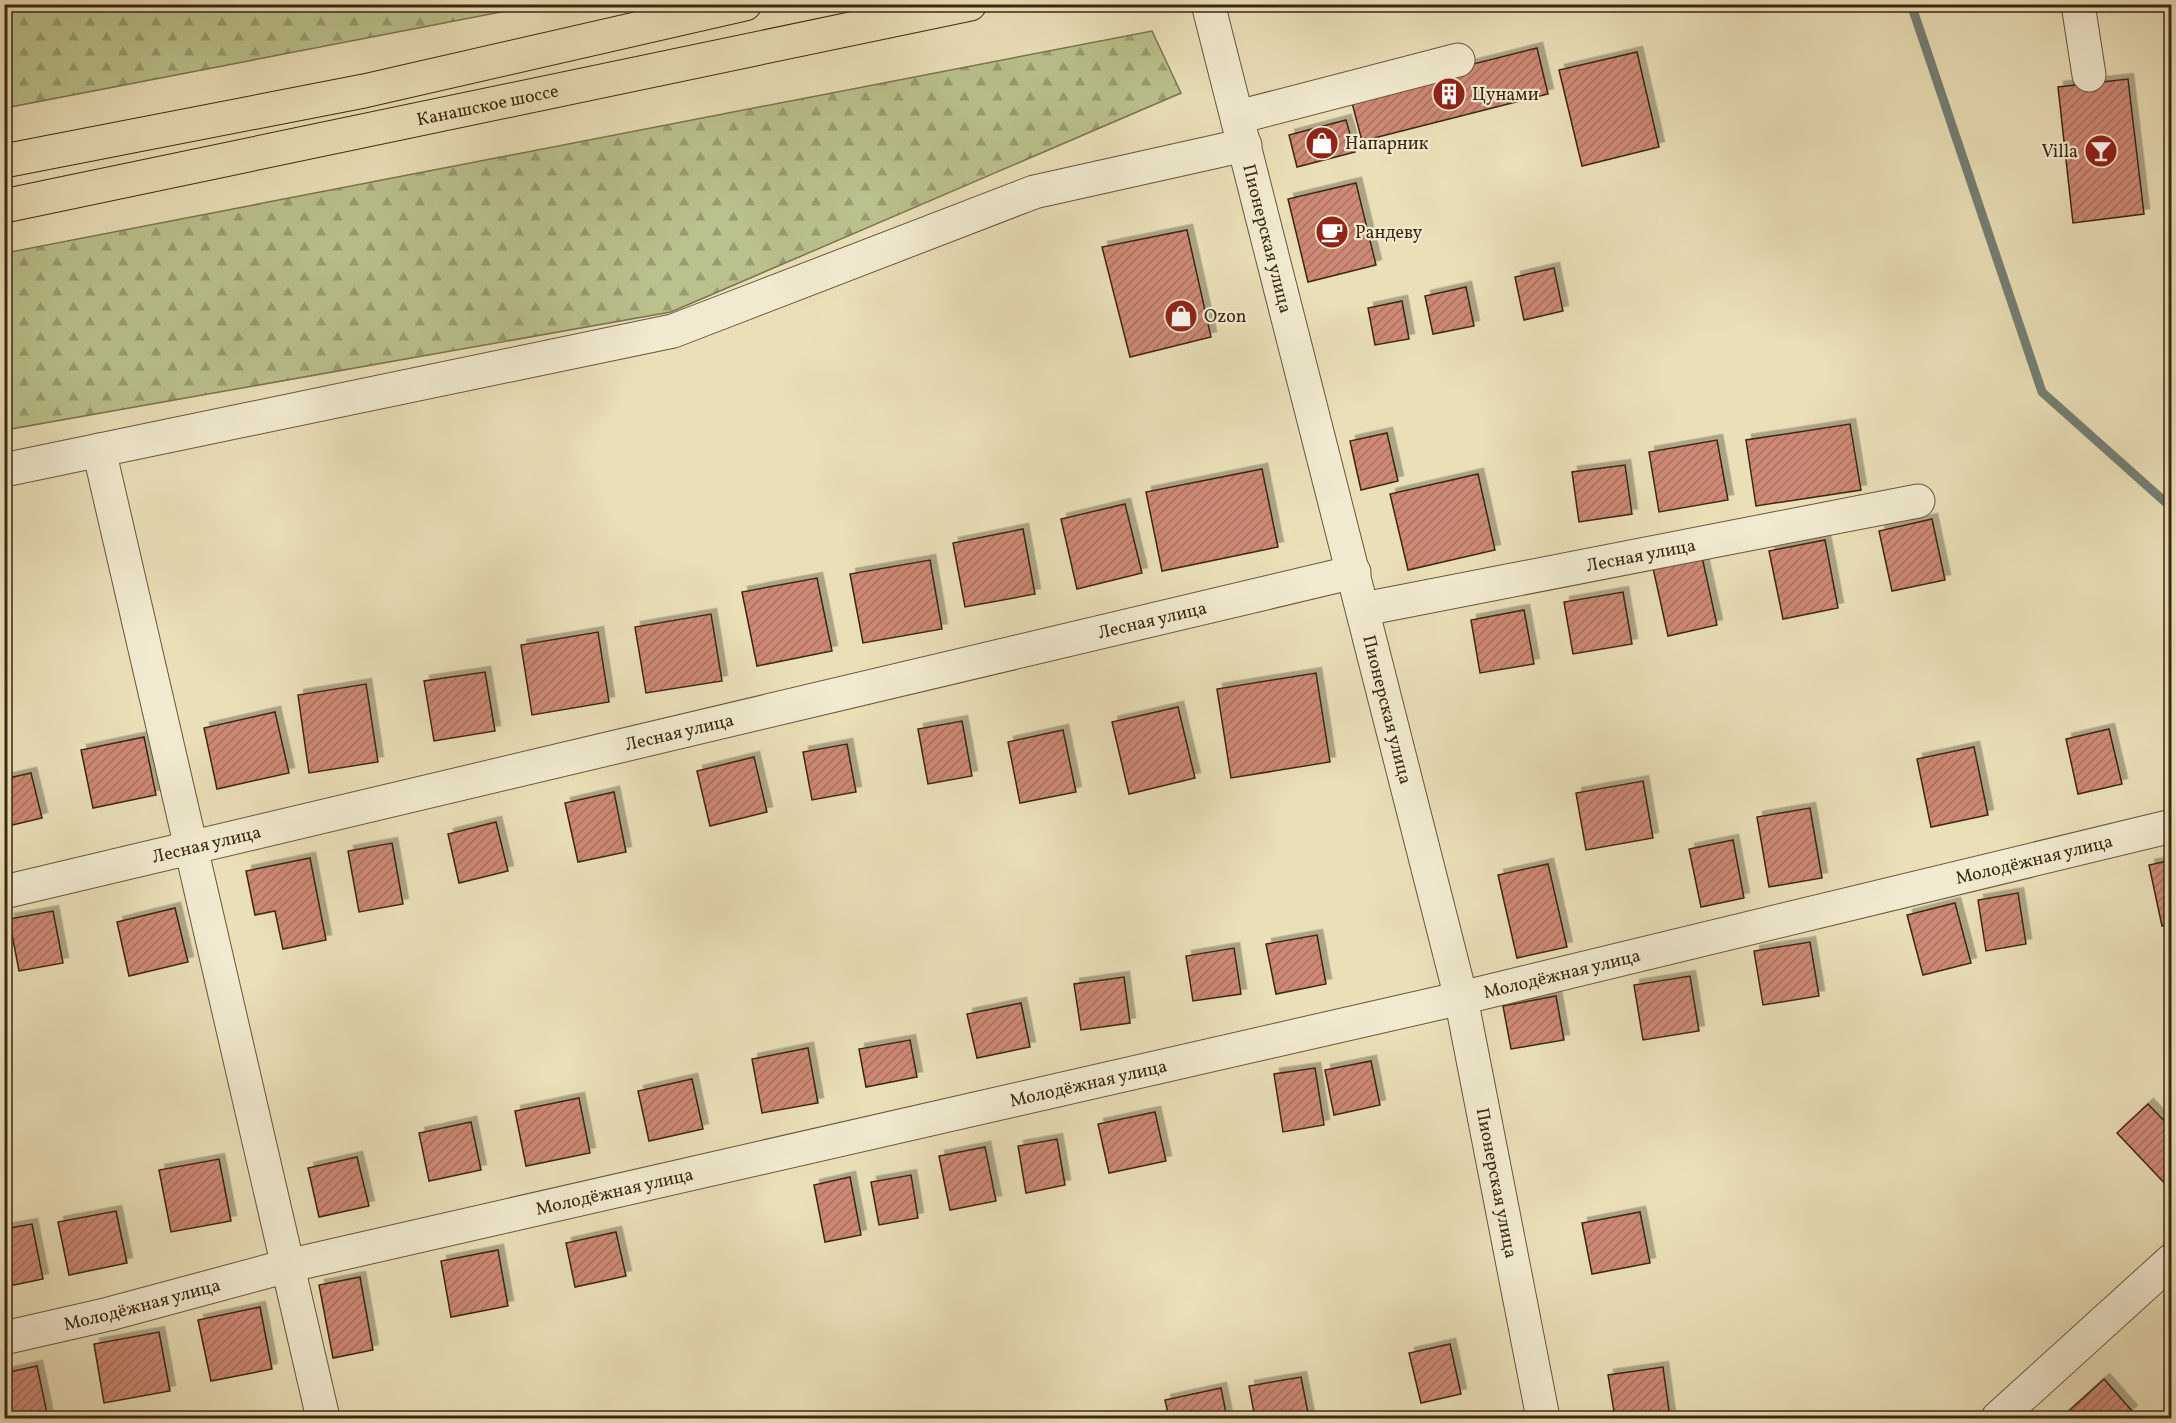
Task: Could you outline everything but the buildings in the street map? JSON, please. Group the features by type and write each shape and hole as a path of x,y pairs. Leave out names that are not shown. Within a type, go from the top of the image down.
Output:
{"main road":[{"path":"4,161 364,91 745,4"},
{"name":"Канашское шоссе","path":"4,206 970,4"}],"street":[{"path":"1190,4 1219,42"},
{"name":"Пионерская улица","path":"1208,4 1364,609 1461,998 1543,1419"},
{"path":"1219,42 1233,4"},
{"path":"2078,4 2089,75"},
{"path":"4,470 673,331 1034,192 1242,131 1458,60"},
{"path":"99,450 323,1419"},
{"name":"Лесная улица","path":"1364,609 1918,501"},
{"name":"Лесная улица","path":"4,892 1354,572"},
{"name":"Молодёжная улица","path":"4,1338 109,1314 287,1266 1461,998 2172,826"},
{"path":"1998,1419 2172,1260"}],"green space":[{"path":"5,4 537,4 537,5 5,108"},
{"path":"1152,31 1181,93 671,312 5,430 5,253"}],"waterway":[{"path":"1911,4 2042,392 2172,508"}],"place":[{"name":"Цунами","path":"1449,94"},
{"name":"Напарник","path":"1322,143"},
{"name":"Villa","path":"2101,151"},
{"name":"Рандеву","path":"1332,232"},
{"name":"Ozon","path":"1181,316"}]}
